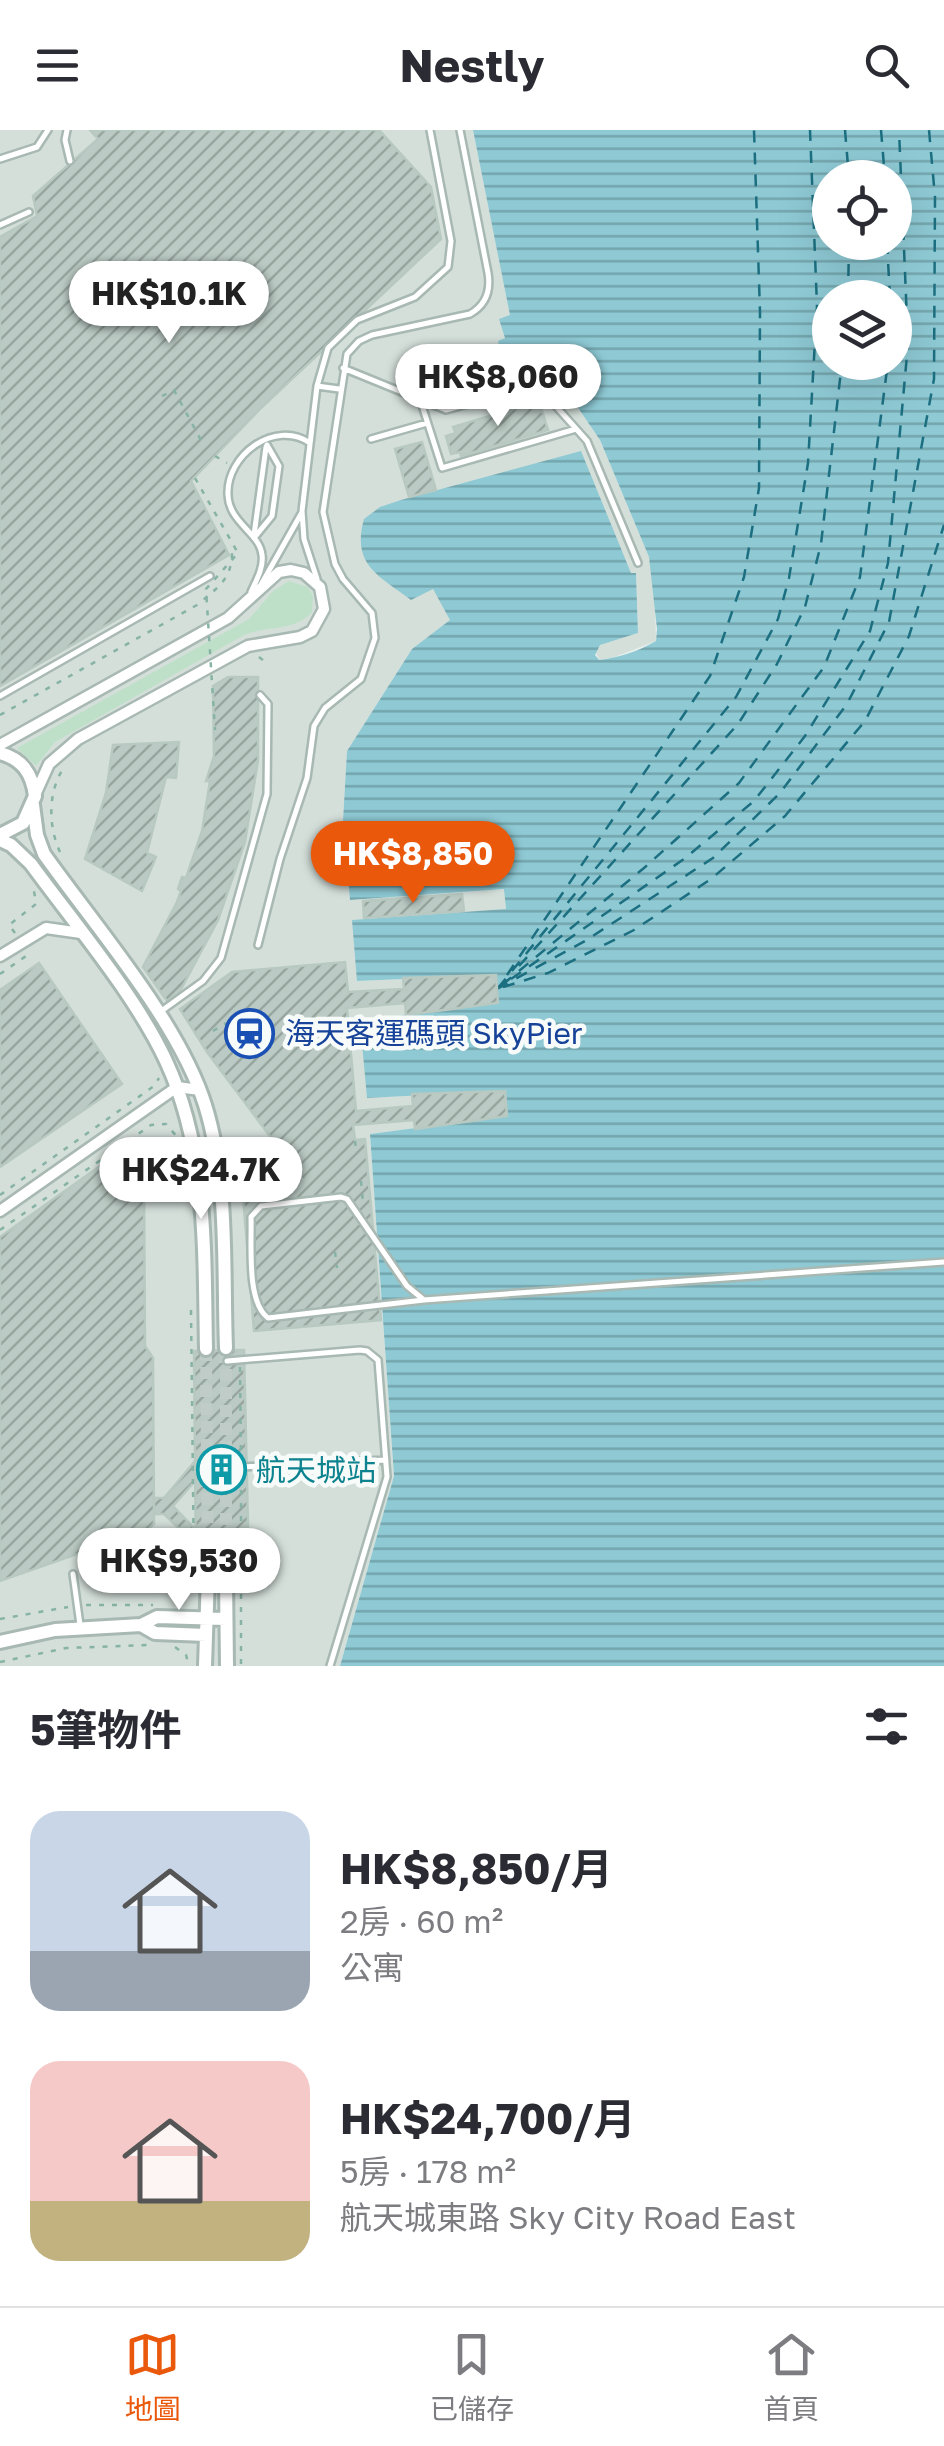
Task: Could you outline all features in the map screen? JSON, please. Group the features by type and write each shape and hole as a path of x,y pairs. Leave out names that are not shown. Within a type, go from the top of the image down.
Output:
{"street":[{"path":"0,745 228,618 284,570 304,573 320,587 324,610 312,631 300,637 248,646 78,739 49,764 24,823 0,838 25,857 81,933 153,1036 177,1087 201,1192 206,1349"},
{"path":"0,753 27,769 37,836 44,854 158,1014 200,1090 218,1170 226,1354"},
{"path":"0,956 38,931 53,927 81,933"},
{"path":"0,1211 177,1087 200,1090"},
{"path":"205,1666 208,1575"},
{"path":"226,1580 227,1666"},
{"path":"4,1638 141,1625 156,1617 226,1619"},
{"path":"141,1625 154,1633 206,1635"}],"lane":[{"path":"0,159 37,147 48,130"},
{"path":"66,130 70,162"},
{"path":"320,587 304,539 302,511 317,386 328,348 342,334 376,311 415,298 448,267 451,242 430,130"},
{"path":"258,945 280,859 306,784 314,726 325,708 361,679 376,631 374,618 338,570 323,512 340,390 350,348 365,338 463,316 479,308 487,297 489,279 460,130"},
{"path":"0,224 29,212"},
{"path":"344,368 446,410 537,385 587,441 638,563"},
{"path":"317,386 340,390"},
{"path":"420,399 442,468 576,429"},
{"path":"372,439 428,422"},
{"path":"250,600 262,556 254,538 237,521 228,496 234,468 248,451 290,434 310,443"},
{"path":"254,538 272,516 279,466 267,442"},
{"path":"254,538 267,442"},
{"path":"250,600 302,511"},
{"path":"0,696 210,576"},
{"path":"158,1014 203,982 221,958 268,794 268,704 260,695"},
{"path":"424,1300 407,1286 347,1199 261,1206 251,1217 254,1300 268,1318 424,1300 944,1262"},
{"path":"226,1354 360,1350 374,1354 380,1368 386,1460 384,1492 330,1666"},
{"path":"241,1467 386,1460"},
{"path":"74,1574 80,1628"},
{"path":"206,1635 227,1636"}],"path":[{"path":"162,396 174,390 204,444"},
{"path":"215,456 234,468"},
{"path":"194,478 238,552 206,589 215,730"},
{"path":"0,715 198,605 232,570 232,552"},
{"path":"259,657 270,664"},
{"path":"208,680 225,670"},
{"path":"52,797 55,782 68,760"},
{"path":"0,932 36,904 37,897 27,881"},
{"path":"10,926 20,942"},
{"path":"0,974 37,948"},
{"path":"253,1016 261,1010"},
{"path":"213,1032 226,1022"},
{"path":"340,1025 341,1034"},
{"path":"0,1195 141,1095 159,1079 158,1067"},
{"path":"0,1230 152,1125 161,1123 172,1128 179,1140"},
{"path":"355,1141 356,1150"},
{"path":"360,1181 364,1203"},
{"path":"335,1252 338,1268"},
{"path":"191,1298 194,1582"},
{"path":"0,1662 66,1648 156,1646"},
{"path":"167,1646 180,1649 189,1666"}],"shaded area":[{"path":"0,130 473,130 511,316 515,365 538,363 561,383 600,440 649,557 654,579 656,641 599,660 595,650 600,645 638,633 636,573 433,589 451,620 412,649 347,751 343,820 351,900 505,889 506,910 357,981 496,975 498,1003 367,1098 505,1091 507,1116 370,1134 394,1476 340,1666 0,1666"}],"green space":[{"path":"289,581 308,587 313,596 312,612 297,623 244,635 55,742 36,766 17,748 249,619 273,591"}],"water":[{"path":"473,130 944,130 944,1666 340,1666 394,1476 370,1134 507,1116 504,1091 367,1098 360,1021 498,1003 496,975 357,981 352,920 506,909 504,889 350,900 343,820 347,751 412,649 450,620 433,589 411,600 371,568 361,548 364,519 380,507 401,500 581,451 631,573 636,573 638,633 600,645 595,655 599,660 614,658 656,641 649,557 600,440 561,383 538,363 517,363 503,355 498,341 505,338 499,319 510,315"}],"building":[{"path":"90,130 379,130 431,187 441,239 261,408 191,481 229,555 0,686 0,237 37,216 33,196 98,139"},
{"path":"539,401 548,430 461,456 460,452 451,454 446,436 456,433 453,427"},
{"path":"422,442 436,490 409,497 395,449"},
{"path":"228,677 258,677 258,760 245,842 218,920 179,993 167,1001 143,967 177,902 182,877 186,878 202,831 210,781 206,781 214,756 213,686"},
{"path":"179,742 176,778 166,777 147,853 156,857 142,891 85,859 106,793 113,745"},
{"path":"462,894 464,911 364,918 363,901"},
{"path":"345,962 348,992 404,989 403,978 496,975 498,1003 406,1015 405,1003 347,1008 356,1111 413,1106 412,1094 505,1091 507,1116 415,1129 414,1120 353,1125 355,1140 365,1139 381,1320 254,1331 242,1184 302,1179 207,1052 180,1009 232,972"},
{"path":"39,963 122,1084 0,1167 0,990"},
{"path":"115,1160 134,1165 144,1181 145,1346 153,1358 154,1524 0,1581 0,1237 103,1164"},
{"name":"航天城站","path":"244,1350 249,1570 223,1578 196,1569 194,1351"},
{"path":"196,1460 196,1480 173,1506 196,1530 197,1546 164,1514 154,1514 154,1498 164,1498"}],"ferry route":[{"path":"507,975 710,676 744,577 759,488 760,312 754,130"},
{"path":"498,988 736,697 778,619 789,578 808,463 817,306 810,130"},
{"path":"845,130 848,160"},
{"path":"881,130 884,160"},
{"path":"511,979 684,859 754,801 805,736 870,631 888,563 908,344 899,130"},
{"path":"497,989 585,941 713,858 780,793 847,704 889,622 934,379 935,197 929,130"},
{"path":"848,280 849,260"},
{"path":"888,260 889,280"},
{"path":"519,966 738,724 777,664 805,607 821,544 840,380"},
{"path":"502,985 644,868 739,783 824,667 860,577 886,380"},
{"path":"503,987 548,973 634,930 711,879 785,816 865,721 909,636 944,525"}],"tunnel":[{"path":"226,1348 226,1579"},
{"path":"206,1349 208,1575"}],"place":[{"name":"海天客運碼頭 SkyPier","path":"250,1033"},
{"name":"航天城站","path":"221,1470"}]}
